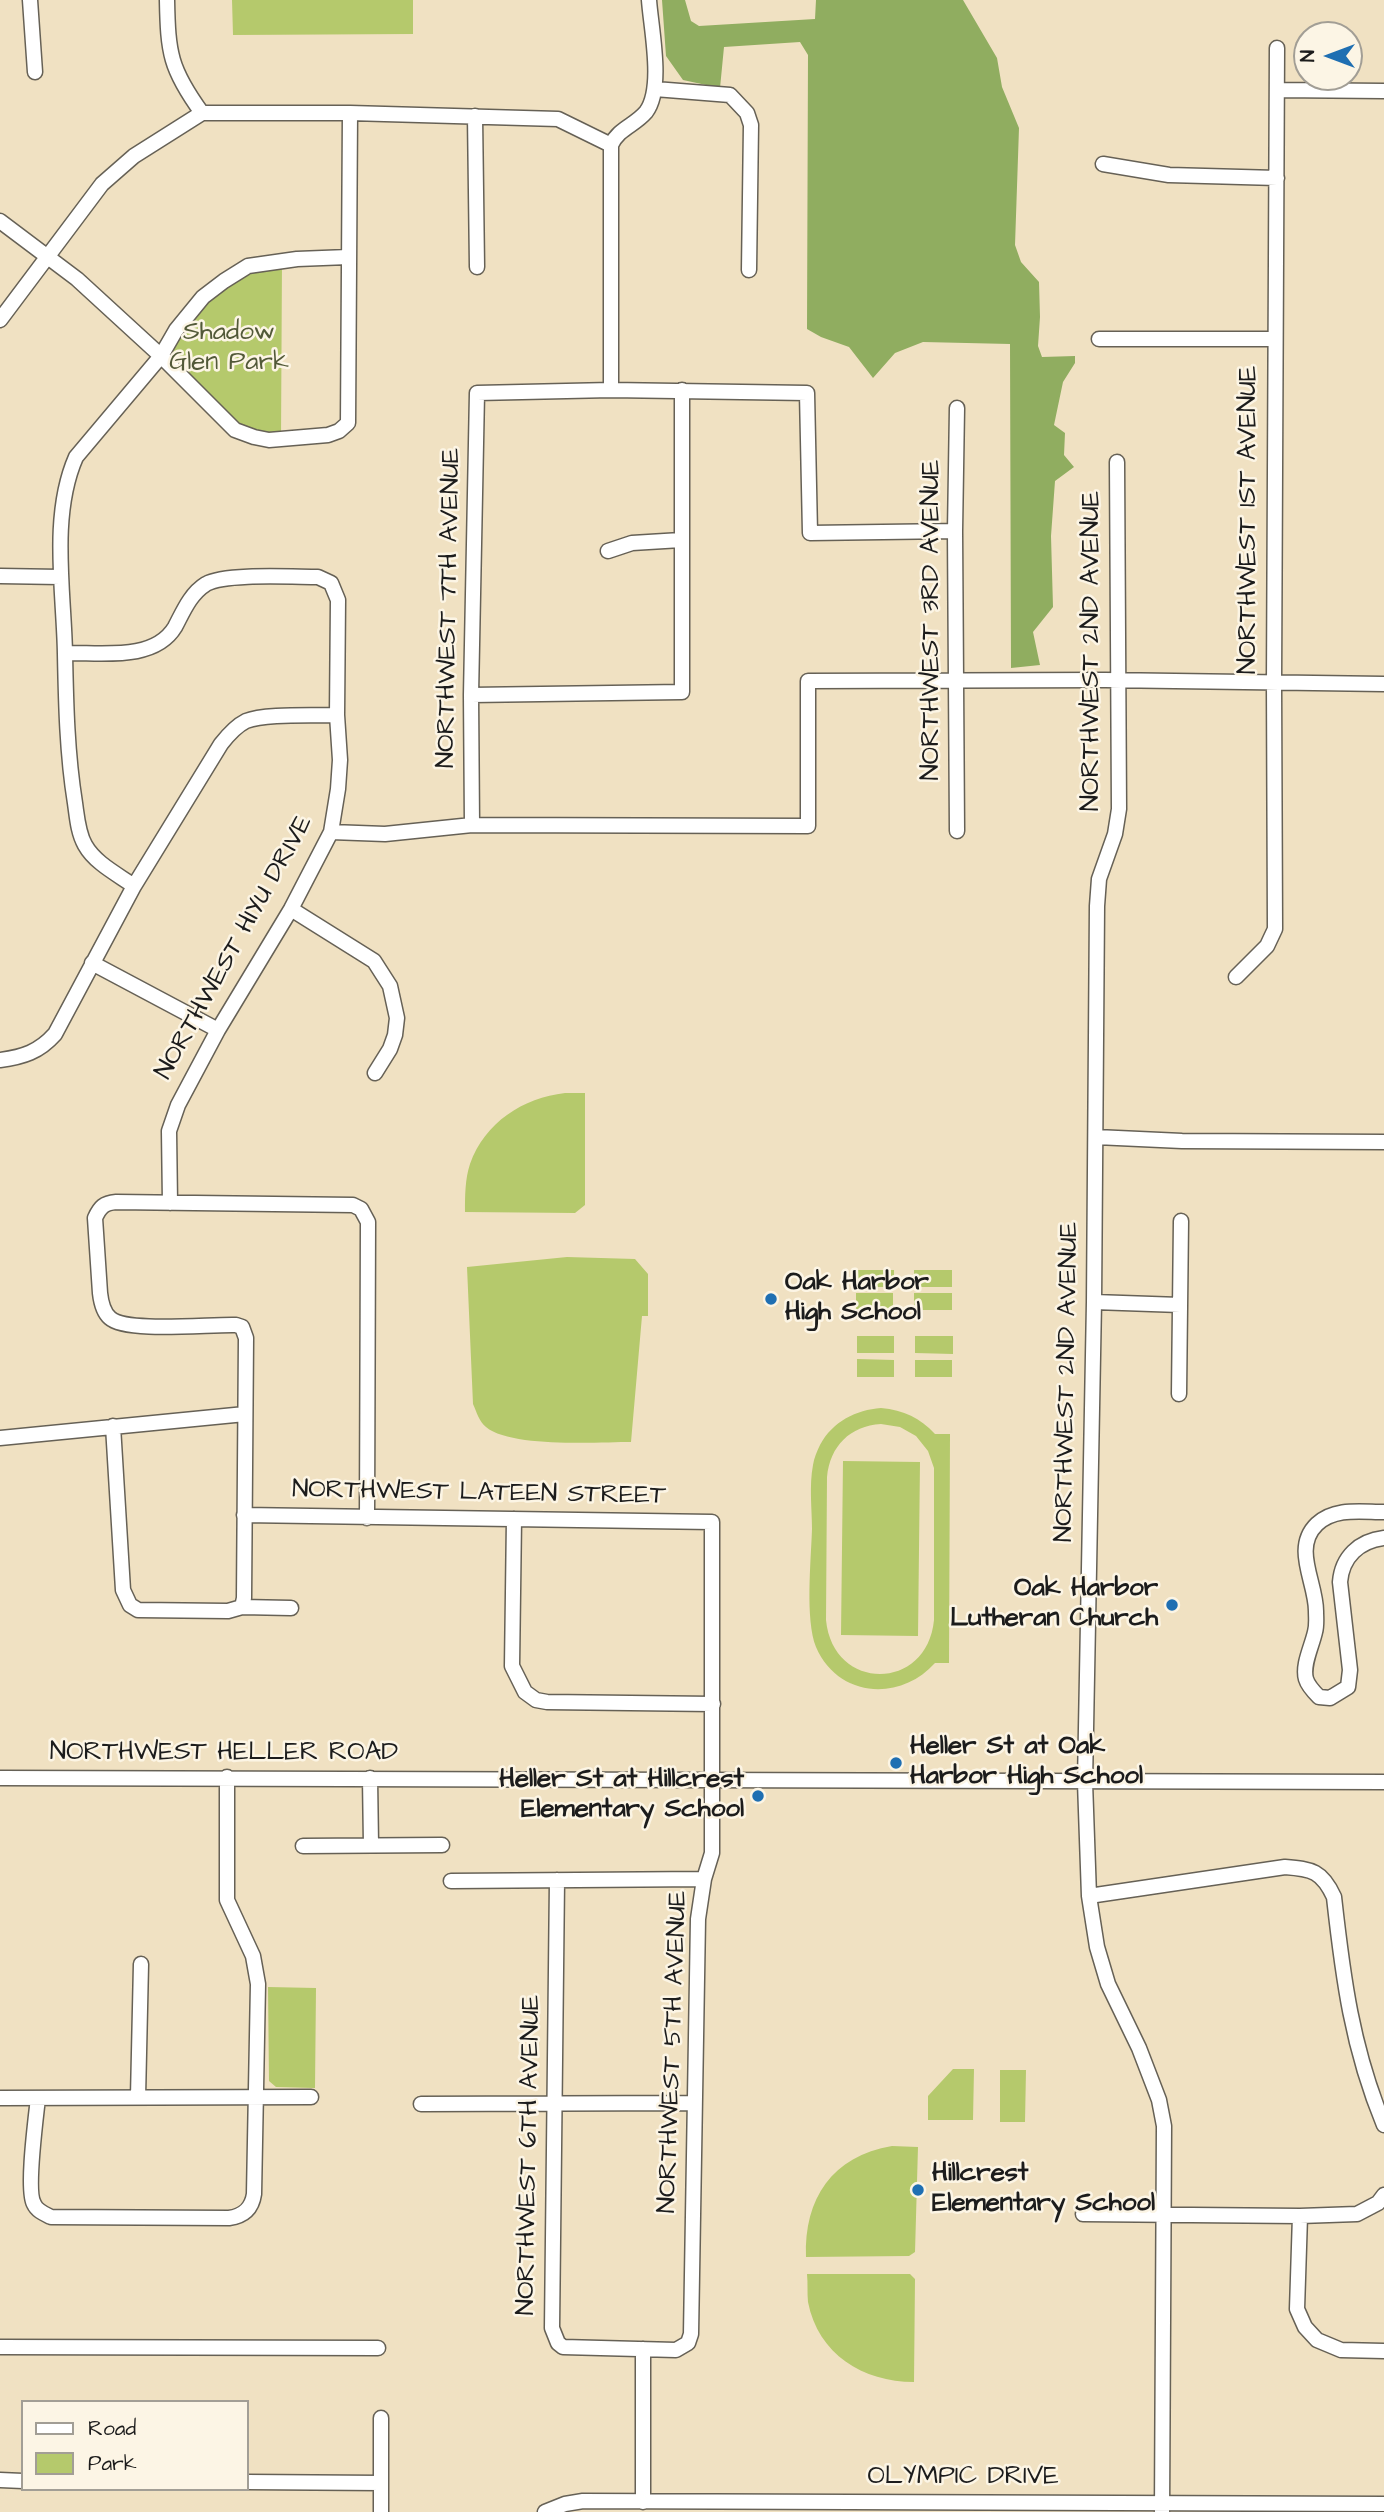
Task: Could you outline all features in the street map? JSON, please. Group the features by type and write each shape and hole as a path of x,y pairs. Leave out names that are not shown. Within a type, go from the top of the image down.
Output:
{"street":[{"path":"30,0 35,72"},
{"path":"167,0 168,42 176,73 202,113"},
{"path":"649,0 655,89 647,110 638,120 616,135 611,145 611,390 807,393 810,533 955,531"},
{"name":"NORTHWEST 1ST AVENUE","path":"1236,977 1268,946 1275,929 1278,48"},
{"path":"655,89 730,96 747,113 751,125 749,270"},
{"path":"1278,90 1384,91"},
{"path":"0,320 102,184 134,156 202,113 349,113 558,119 611,145"},
{"path":"0,221 77,279 161,356 235,430 269,439 328,435 340,431 348,423 349,113"},
{"path":"475,116 477,267"},
{"path":"1102,164 1169,174 1277,178"},
{"path":"134,886 99,862 84,844 72,782 64,699 65,653 60,578 64,498 68,476 76,457 161,356 176,330 203,297 248,266 297,258 348,257"},
{"path":"1099,339 1275,339"},
{"name":"NORTHWEST 7TH AVENUE","path":"472,825 471,695 477,393 611,390"},
{"path":"471,695 682,692 682,390"},
{"name":"NORTHWEST 3RD AVENUE","path":"957,408 957,831"},
{"name":"NORTHWEST 2ND AVENUE","path":"1118,462 1118,820 1098,889 1085,1782 1089,1896 1097,1947 1108,1984 1139,2048 1159,2100 1164,2126 1162,2507"},
{"path":"608,551 632,543 681,540"},
{"path":"0,576 60,578"},
{"name":"NORTHWEST HIYU DRIVE","path":"65,653 127,652 150,648 173,631 195,594 208,583 228,578 326,579 331,583 338,600 339,779 331,832 291,909 218,1030 172,1120 169,1131 170,1203"},
{"path":"331,832 385,834 472,825 808,826 808,681 1384,684"},
{"path":"0,1060 31,1054 45,1046 55,1034 134,886 221,744 237,726 248,720 261,718 337,715"},
{"path":"291,909 374,961 390,986 397,1018 395,1035 375,1073"},
{"path":"92,964 218,1030"},
{"path":"1096,1138 1384,1142"},
{"path":"242,1606 247,1338 242,1327 224,1324 127,1326 108,1317 102,1305 94,1231 100,1208 106,1203 344,1204 361,1209 368,1222 367,1518"},
{"path":"1179,1394 1181,1221"},
{"path":"1094,1302 1180,1305"},
{"path":"0,1438 245,1414"},
{"path":"113,1426 123,1590 127,1601 138,1610 228,1611 242,1606 291,1608"},
{"path":"1384,1512 1338,1512 1315,1525 1307,1538 1307,1566 1315,1593 1316,1630 1306,1678 1319,1697 1330,1698 1348,1687 1350,1670 1341,1570 1351,1552 1363,1544 1384,1538"},
{"name":"NORTHWEST LATEEN STREET","path":"244,1515 712,1522"},
{"path":"514,1519 512,1666 525,1692 536,1700 548,1702 713,1704"},
{"name":"NORTHWEST 5TH AVENUE","path":"643,2349 676,2350 683,2347 690,2338 698,1920 704,1879 712,1853 712,1522"},
{"path":"38,2098 31,2191 35,2207 51,2217 229,2218 244,2213 253,2200 258,1984 253,1956 227,1900 227,1777"},
{"name":"NORTHWEST HELLER ROAD","path":"0,1778 1384,1782"},
{"path":"370,1778 371,1845"},
{"path":"303,1846 442,1845"},
{"path":"1089,1896 1284,1867 1316,1872 1326,1881 1334,1897 1350,2018 1366,2082 1384,2125"},
{"path":"451,1881 704,1879"},
{"name":"NORTHWEST 6TH AVENUE","path":"557,1880 552,2314 554,2336 564,2347 643,2349"},
{"path":"138,2096 141,1964"},
{"path":"0,2098 311,2097"},
{"path":"421,2104 693,2103"},
{"path":"1083,2214 1357,2214 1378,2203 1384,2195"},
{"path":"1300,2216 1297,2309 1305,2327 1317,2340 1341,2350 1384,2351"},
{"path":"0,2347 378,2348"},
{"path":"643,2349 643,2502"},
{"path":"381,2418 381,2512"},
{"path":"0,2480 21,2481"},
{"path":"248,2482 381,2483"},
{"name":"OLYMPIC DRIVE","path":"545,2512 565,2504 583,2501 1162,2507 1384,2504"}],"green space":[{"path":"232,0 413,0 413,34 233,35"},
{"path":"662,0 685,0 691,21 699,26 815,19 816,0 963,0 997,58 1002,87 1019,128 1015,245 1021,262 1039,282 1038,346 1042,357 1075,356 1075,363 1063,382 1054,425 1065,433 1064,455 1074,467 1055,481 1051,536 1053,607 1033,632 1040,665 1011,668 1010,344 923,342 895,353 873,378 849,347 807,329 808,55 800,42 724,47 720,88 683,80 666,56"},
{"name":"Shadow Glen Park","path":"282,260 281,439 235,430 161,356 224,281"},
{"path":"565,1093 585,1093 585,1205 575,1213 465,1212 468,1170 485,1136 496,1124 520,1107 535,1100"},
{"path":"567,1257 635,1259 648,1274 648,1316 642,1316 631,1442 534,1441 498,1434 486,1427 473,1404 467,1267"},
{"path":"856,1270 894,1270 894,1287 856,1287"},
{"path":"914,1270 952,1270 952,1287 914,1287"},
{"path":"856,1293 893,1293 893,1310 856,1310"},
{"path":"914,1293 952,1293 952,1310 914,1310"},
{"path":"857,1336 894,1336 894,1353 857,1353"},
{"path":"915,1336 953,1336 953,1354 915,1353"},
{"path":"857,1359 894,1360 894,1377 857,1377"},
{"path":"915,1360 952,1360 952,1377 915,1377"},
{"path":"881,1408 904,1413 923,1423 935,1434 950,1434 949,1663 935,1663 921,1676 888,1689 854,1685 826,1664 816,1647 810,1606 811,1481 815,1457 825,1437 838,1423 854,1414","holes":["881,1424 900,1427 916,1436 928,1451 934,1468 934,1620 928,1644 915,1660 899,1671 880,1674 861,1671 845,1660 832,1644 826,1620 827,1477 832,1456 851,1433"]},
{"path":"843,1461 920,1462 918,1636 841,1635"},
{"path":"268,1987 316,1988 315,2088 276,2087 269,2081"},
{"path":"953,2069 974,2069 973,2120 928,2120 928,2096"},
{"path":"1000,2070 1026,2070 1025,2122 1000,2122"},
{"path":"892,2146 918,2147 915,2252 909,2256 806,2257 810,2217 826,2184 838,2170 853,2159"},
{"path":"807,2274 910,2274 915,2279 914,2382 877,2377 846,2362 832,2350 813,2320 808,2302"}],"place":[{"name":"Oak Harbor High School","path":"771,1299"},
{"name":"Oak Harbor Lutheran Church","path":"1172,1605"},
{"name":"Heller St at Oak Harbor High School","path":"896,1763"},
{"name":"Heller St at Hillcrest Elementary School","path":"758,1796"},
{"name":"Hillcrest Elementary School","path":"918,2190"}]}
